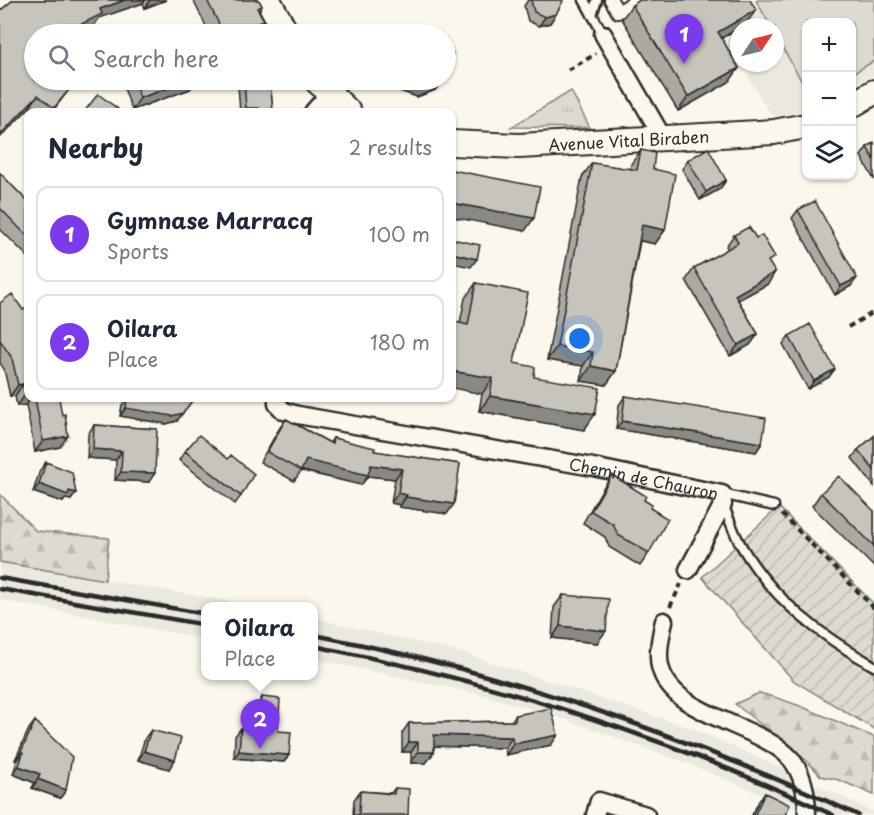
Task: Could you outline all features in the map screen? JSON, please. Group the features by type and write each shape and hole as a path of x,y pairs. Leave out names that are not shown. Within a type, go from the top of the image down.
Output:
{"main road":[{"path":"268,0 281,24"},
{"path":"325,90 346,108"},
{"path":"856,103 874,92"},
{"name":"Avenue Vital Biraben","path":"456,143 519,146 774,132 802,127"}],"street":[{"path":"611,0 618,12 637,0"},
{"path":"603,34 663,138"},
{"path":"314,108 321,90"},
{"name":"Chemin de Chauron","path":"277,402 284,411 298,415 593,467 722,499 688,570"},
{"path":"664,621 660,665 665,682 692,704 785,754 802,779 807,815"},
{"path":"595,815 599,801 646,815"}],"lane":[{"path":"584,0 603,34"},
{"path":"592,15 597,0"},
{"path":"774,506 722,499 741,546 786,604 844,649 874,666"}],"path":[{"path":"568,70 598,53"},
{"path":"848,327 874,312"},
{"path":"774,506 874,608"},
{"path":"664,621 688,570"}],"shaded area":[{"path":"733,0 874,0 874,75 856,86 856,18 802,18 802,111 778,117 769,112 747,75 752,72 784,72 784,18 743,18"},
{"path":"0,562 230,602 201,602 201,638 0,600"},
{"path":"318,619 463,653 694,729 790,772 795,808 684,762 558,717 479,694 318,660"},
{"path":"815,784 874,812 874,815 820,815"}],"green space":[{"path":"756,0 874,0 874,61 856,72 856,18 802,18 802,82 784,50 784,18 766,18"},
{"path":"571,91 590,128 511,127"},
{"path":"0,494 36,531 109,538 105,580 0,562"},
{"path":"779,507 874,604 874,729 794,681 702,577"},
{"path":"759,693 803,707 874,737 874,795 839,780 821,776 806,760 735,704"}],"building":[{"path":"13,0 125,0 100,9 102,14 82,24 24,24 24,90 69,90 54,108 38,95 0,135 0,9"},
{"path":"207,0 259,0 262,6 257,8 264,20 256,24 219,24"},
{"path":"531,0 563,1 556,14 545,17 534,12"},
{"path":"640,0 750,0 756,10 742,18 730,18 730,25 718,32 730,53 730,72 732,72 688,97 632,5"},
{"path":"137,90 162,90 140,98"},
{"path":"245,90 271,90 273,108 246,108"},
{"path":"98,94 117,108 87,108"},
{"path":"874,143 874,160 867,147"},
{"path":"708,148 726,180 706,192 688,160"},
{"path":"641,150 655,153 653,169 675,174 665,230 642,225 616,371 591,366 593,352 557,346 592,163 637,170"},
{"path":"456,171 540,187 534,218 456,204"},
{"path":"0,173 24,198 24,233 0,208"},
{"path":"815,201 857,278 841,286 798,210"},
{"path":"749,227 756,238 762,235 775,257 768,261 775,272 735,295 758,334 738,345 694,268 738,243 734,235"},
{"path":"456,240 480,245 477,259 456,254"},
{"path":"476,283 528,293 514,363 535,367 534,377 600,388 595,414 490,396 493,378 456,372 456,322 468,325"},
{"path":"12,294 24,310 24,390 23,384 18,385 12,358 0,340 0,303"},
{"path":"810,324 835,369 814,381 789,336"},
{"path":"625,396 766,418 762,443 622,421"},
{"path":"36,402 60,402 62,415 65,414 68,436 43,441"},
{"path":"127,402 191,402 183,413 172,416 126,408"},
{"path":"286,419 332,444 333,438 375,448 374,451 460,464 454,504 406,497 407,495 398,493 402,469 371,465 368,475 306,460 301,471 267,452"},
{"path":"94,425 157,429 155,473 121,472 122,451 93,449"},
{"path":"199,435 228,459 231,455 254,474 241,496 185,451"},
{"path":"874,436 874,470 858,450"},
{"path":"46,462 72,472 76,493 69,491 68,495 39,484"},
{"path":"612,475 646,496 644,500 652,505 650,508 668,519 649,553 618,535 613,524 591,511"},
{"path":"839,476 874,511 874,546 821,493"},
{"path":"563,595 609,599 606,631 560,626"},
{"path":"262,697 280,699 278,731 291,732 289,755 239,751 241,728 260,729"},
{"path":"551,708 558,735 513,744 512,737 434,735 434,752 418,752 418,742 409,742 409,723 515,721 516,715"},
{"path":"35,721 72,757 66,790 38,779 40,774 19,766 23,753 21,752"},
{"path":"151,730 181,738 175,760 144,751"},
{"path":"395,788 409,789 408,815 359,815 360,791 394,794"},
{"path":"765,793 790,805 785,815 755,814"}],"railway":[{"path":"0,578 201,613"},
{"path":"0,589 201,624"},
{"path":"318,636 454,667 591,708 725,758 858,815"},
{"path":"318,647 447,676 579,714 707,761 833,815"}],"place":[{"name":"Gymnase Marracq","path":"684,64"},
{"name":"Oilara","path":"260,749"}]}
